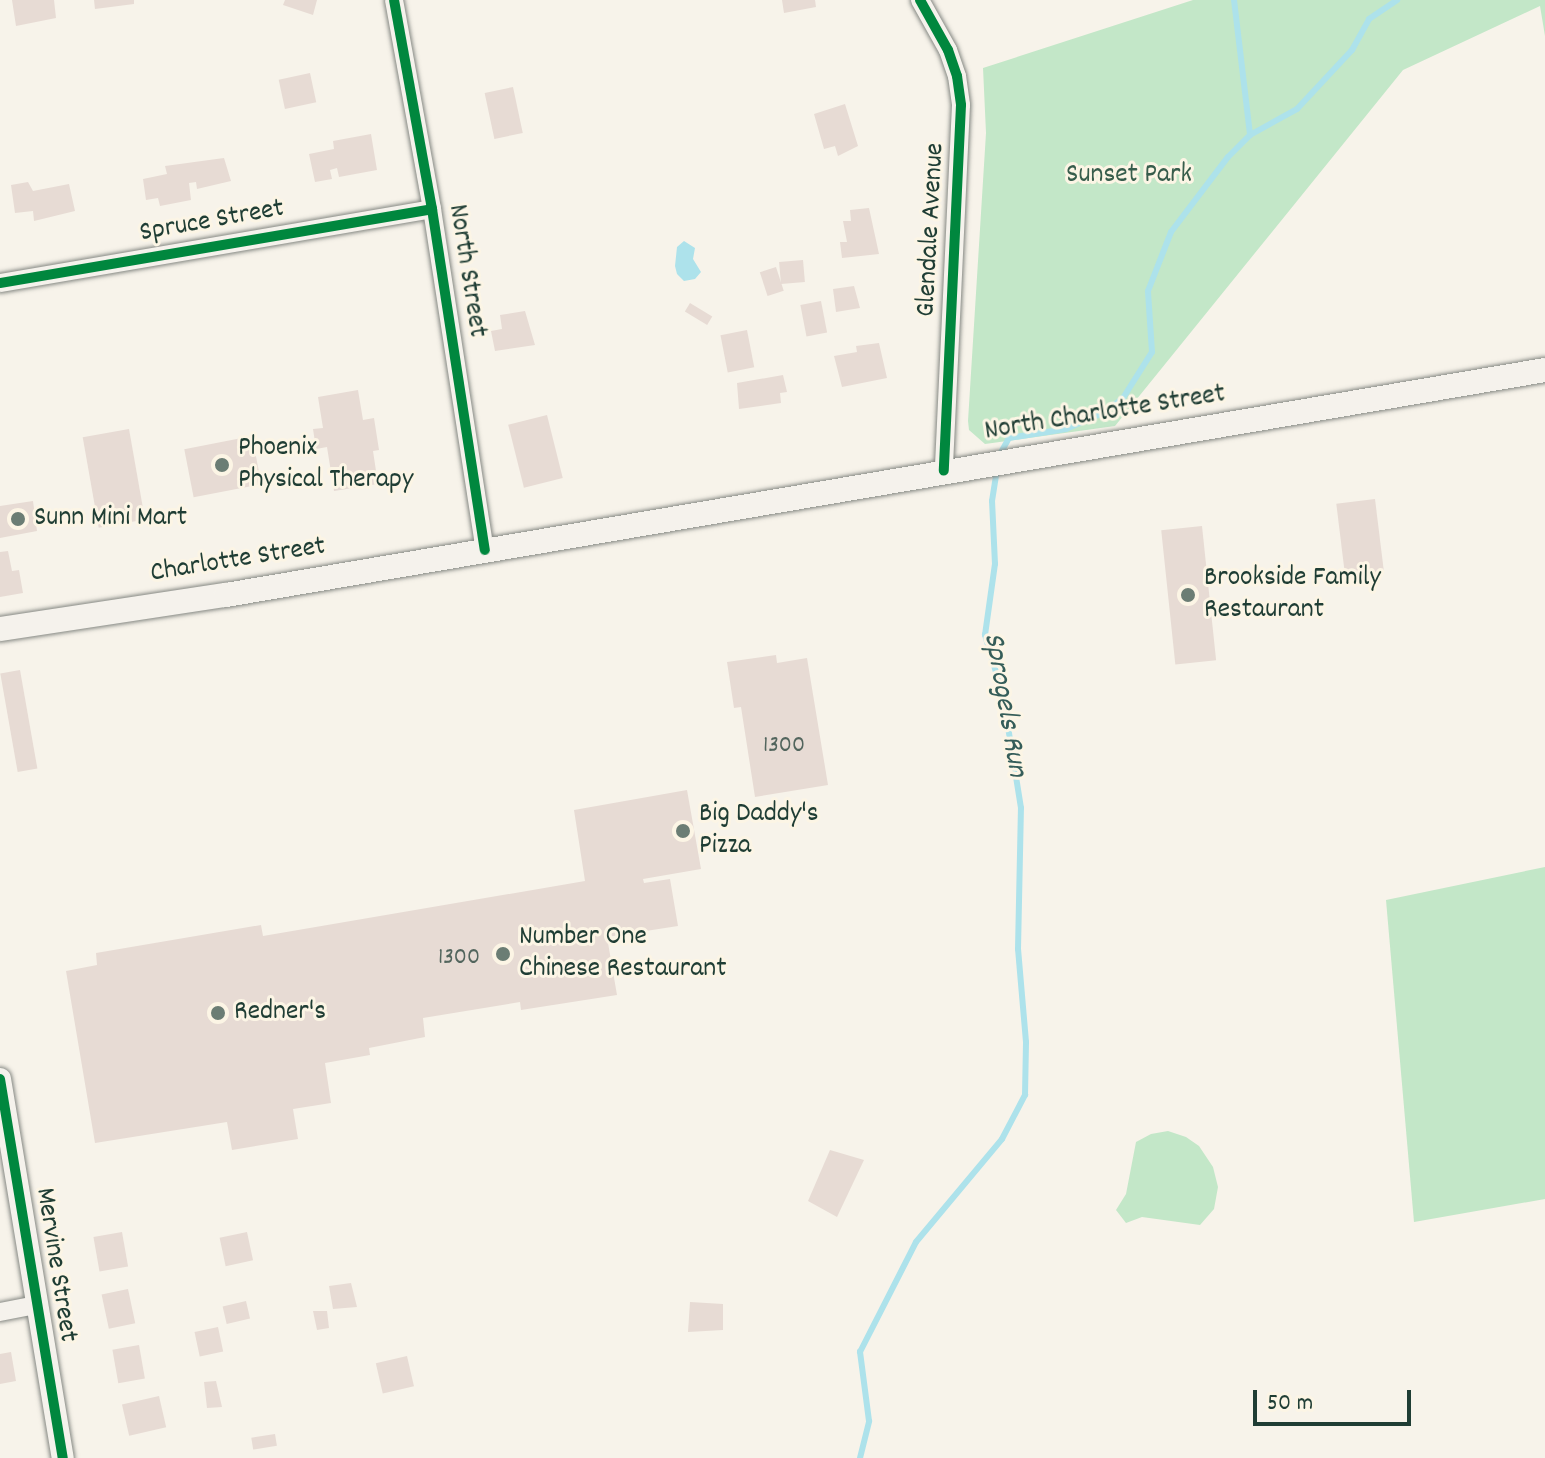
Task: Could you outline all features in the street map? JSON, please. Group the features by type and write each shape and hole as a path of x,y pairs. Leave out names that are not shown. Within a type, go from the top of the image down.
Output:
{"main road":[{"name":"North Charlotte Street","path":"485,550 1545,370"},
{"name":"Charlotte Street","path":"0,629 485,550"}],"street":[{"name":"North Street","path":"394,0 432,209 485,550"},
{"name":"Glendale Avenue","path":"920,0 948,50 957,76 961,105 944,471"},
{"name":"Spruce Street","path":"0,283 432,209"},
{"name":"Mervine Street","path":"0,1079 63,1458"},
{"path":"0,1312 37,1305"}],"green space":[{"name":"Sunset Park","path":"1193,0 1545,0 1545,36 1540,6 1403,70 1115,426 985,444 969,430 968,421 986,133 983,68"},
{"path":"1545,867 1545,1199 1414,1222 1386,900"},
{"path":"1168,1131 1186,1137 1199,1146 1213,1167 1218,1187 1214,1209 1200,1225 1142,1217 1126,1223 1116,1210 1126,1194 1136,1142 1151,1134"}],"water":[{"path":"684,241 695,248 693,259 701,272 695,279 684,281 677,274 675,266 677,247"}],"building":[{"path":"12,0 54,0 56,18 16,26"},
{"path":"94,0 134,0 134,4 95,9"},
{"path":"285,0 317,0 313,15 283,5"},
{"path":"782,0 815,0 816,7 784,13"},
{"path":"310,73 316,102 285,109 279,80"},
{"path":"513,87 523,133 494,139 485,93"},
{"path":"845,104 858,146 838,156 835,146 824,149 814,114"},
{"path":"371,134 377,170 339,177 337,168 330,170 332,179 315,182 309,154 334,149 333,141"},
{"path":"224,158 231,181 197,189 196,182 189,183 191,200 160,206 158,198 146,200 143,179 167,174 165,166"},
{"path":"28,182 33,191 69,184 75,211 34,221 33,211 15,213 11,185"},
{"path":"869,208 879,254 842,258 840,242 847,242 843,221 851,221 850,210"},
{"path":"803,260 805,282 781,284 779,262"},
{"path":"776,267 784,291 768,296 760,272"},
{"path":"854,286 860,308 836,312 833,289"},
{"path":"821,301 827,332 806,336 800,305"},
{"path":"690,303 712,316 707,325 685,312"},
{"path":"525,311 535,345 495,351 491,331 502,329 500,315"},
{"path":"747,330 754,367 728,372 720,335"},
{"path":"879,343 887,378 842,387 834,356 857,352 856,346"},
{"path":"783,375 787,392 780,393 781,403 739,409 737,383"},
{"path":"358,390 363,420 374,418 379,450 373,451 378,484 334,491 327,447 316,449 313,429 323,428 318,397"},
{"path":"547,415 563,478 524,488 508,425"},
{"path":"129,429 145,520 99,528 83,437"},
{"name":"Phoenix Physical Therapy","path":"252,436 261,484 194,497 184,449"},
{"path":"1375,499 1384,573 1345,578 1336,504"},
{"name":"Sunn Mini Mart","path":"33,501 37,531 0,538 0,506"},
{"name":"Brookside Family Restaurant","path":"1202,526 1216,660 1175,665 1161,530"},
{"path":"8,551 12,571 19,570 23,593 0,597 0,552"},
{"path":"776,655 777,663 807,658 828,785 755,797 741,707 734,708 727,662"},
{"path":"20,670 37,768 18,772 0,673"},
{"path":"687,790 701,869 643,879 644,883 670,879 678,926 607,937 617,995 521,1010 520,1002 423,1018 425,1037 369,1048 370,1055 325,1063 331,1103 293,1109 298,1139 232,1150 227,1122 95,1143 66,971 97,965 96,953 261,925 263,936 585,881 574,810"},
{"path":"830,1150 864,1160 837,1217 808,1201"},
{"path":"122,1232 128,1266 100,1272 93,1237"},
{"path":"247,1232 253,1260 226,1266 220,1238"},
{"path":"351,1283 357,1307 333,1309 329,1286"},
{"path":"128,1289 135,1323 109,1329 102,1295"},
{"path":"246,1301 250,1319 227,1324 223,1306"},
{"path":"690,1302 723,1304 723,1330 688,1332"},
{"path":"313,1311 327,1311 329,1328 317,1330"},
{"path":"218,1327 223,1351 200,1356 195,1332"},
{"path":"139,1345 145,1378 118,1383 112,1350"},
{"path":"11,1352 16,1381 0,1384 0,1354"},
{"path":"407,1356 414,1386 383,1393 376,1363"},
{"path":"216,1381 222,1407 207,1408 204,1382"},
{"path":"159,1396 166,1427 129,1436 122,1405"},
{"path":"275,1434 277,1446 253,1450 251,1438"}],"waterway":[{"path":"1234,0 1250,135"},
{"name":"Sprogels Run","path":"999,456 1009,438 1066,429 1105,412 1123,398 1152,352 1148,291 1171,232 1228,157 1250,135 1297,109 1352,50 1369,19 1397,0"},
{"name":"Sprogels Run","path":"860,1458 869,1421 860,1352 916,1242 1002,1139 1025,1095 1026,1042 1018,949 1021,808 1003,696 985,635 995,564 992,501 997,471"}],"cycle path":[{"path":"394,0 432,209 485,550"},
{"path":"920,0 948,50 957,76 961,105 944,471"},
{"path":"0,283 432,209"},
{"path":"0,1079 63,1458"}],"place":[{"name":"Phoenix Physical Therapy","path":"222,465"},
{"name":"Sunn Mini Mart","path":"18,519"},
{"name":"Brookside Family Restaurant","path":"1188,595"},
{"name":"Big Daddy's Pizza","path":"683,831"},
{"name":"Number One Chinese Restaurant","path":"503,954"},
{"name":"Redner's","path":"218,1013"}]}
